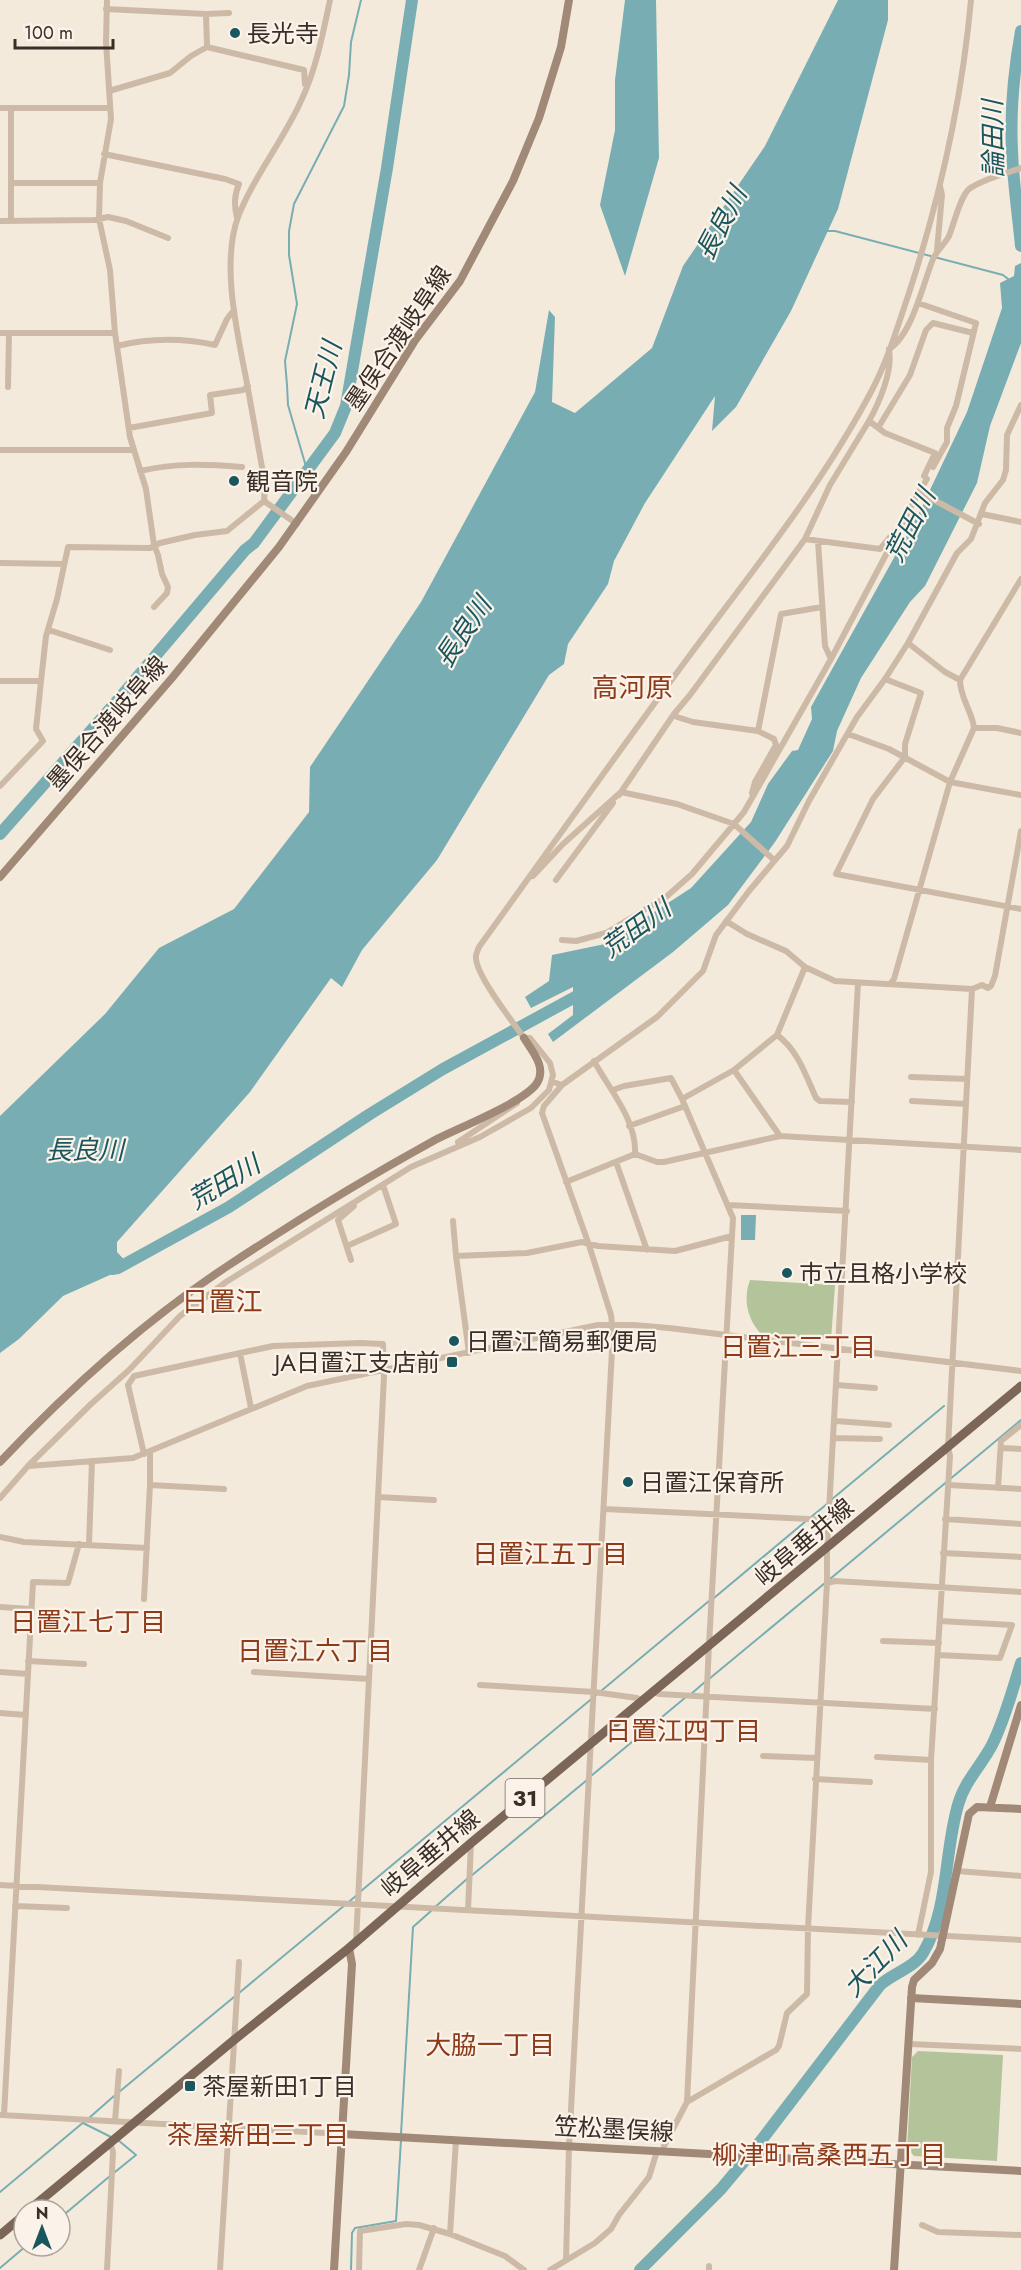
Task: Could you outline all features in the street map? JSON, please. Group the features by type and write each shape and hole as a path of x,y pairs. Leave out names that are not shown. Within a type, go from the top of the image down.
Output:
{"main road":[{"name":"墨俣合渡岐阜線","path":"0,877 210,634 297,524 380,399 416,339 460,281 516,173 539,118 561,47 569,0"},
{"path":"0,1461 76,1386 123,1344 198,1286 384,1170 437,1139 530,1091 538,1082 541,1073 539,1062 524,1038"},
{"name":"岐阜垂井線","path":"43,2198 353,1945 471,1843 1021,1386"},
{"path":"990,1807 1021,1705"},
{"path":"894,2270 914,1980 933,1963 940,1949 969,1814 977,1807 1021,1809"},
{"path":"334,2270 353,1945"},
{"path":"911,1998 1021,2004"},
{"name":"笠松墨俣線","path":"342,2134 1021,2171"},
{"path":"0,2235 12,2225"}],"street":[{"path":"107,0 111,119 100,183 99,219 110,270 115,333 132,450 146,489 154,546 168,587 167,593 154,608"},
{"path":"297,524 266,502 265,484 234,310 231,270 232,243 238,218 305,90 323,32 330,0"},
{"path":"0,1498 28,1466 129,1370 180,1316 226,1282 411,1167 480,1137 522,1114 549,1090 553,1082 550,1063 530,1038 524,1038 483,980 476,957 479,947 809,494 873,388 918,267 939,186 954,124 968,38 971,0"},
{"path":"106,9 229,13"},
{"path":"206,14 207,47"},
{"path":"109,91 170,74 191,56 207,47 304,70 305,90"},
{"path":"0,108 110,108"},
{"path":"11,108 11,221"},
{"path":"104,154 225,179 239,184 235,201 238,218"},
{"path":"937,251 948,239 967,191 1021,168"},
{"path":"11,183 100,183"},
{"path":"889,350 898,344 918,303 937,251 942,195 939,186"},
{"path":"0,221 108,217 126,221 168,238"},
{"path":"562,940 576,941 606,933 666,897 692,874 735,826 831,659 947,442 947,428 956,406 976,323 918,303"},
{"path":"117,346 156,340 180,340 214,345 234,310"},
{"path":"878,428 910,375 926,330 933,323 973,333"},
{"path":"0,333 115,333"},
{"path":"8,387 9,333"},
{"path":"556,880 621,792 674,714 805,539 830,485 878,404 891,360 889,350"},
{"path":"129,428 212,413 210,396 243,390 248,386"},
{"path":"566,2260 569,2146 592,1742 612,1324 589,1245 542,1113 544,1106 562,1085 657,1017 684,987 703,971 716,935 773,859 787,846 808,801 857,717 908,643 945,570 971,539 992,492 1003,480 1006,470 1007,435 1021,405"},
{"path":"869,421 885,433 935,453 924,476 927,479"},
{"path":"0,450 132,450"},
{"path":"140,471 166,465 198,463 242,467"},
{"path":"921,493 977,522"},
{"path":"0,786 43,741 36,729 44,643 68,547 150,548 195,535 227,531 266,502"},
{"path":"982,514 1021,522"},
{"path":"805,539 880,549 896,530 901,528"},
{"path":"818,541 825,646 831,659"},
{"path":"0,563 64,564"},
{"path":"890,984 894,979 950,782 974,728 973,718 960,690 960,680 1021,579"},
{"path":"758,731 781,614 822,607"},
{"path":"49,630 110,650"},
{"path":"908,643 945,672 960,680"},
{"path":"885,679 921,693 907,737 904,757 873,799 836,874 1021,909"},
{"path":"0,681 41,681"},
{"path":"674,714 693,722 758,731 774,739 776,745 755,782 753,797"},
{"path":"974,728 997,728 1021,733"},
{"path":"848,734 889,749 950,782 1021,795"},
{"path":"529,878 536,874 563,844 621,792"},
{"path":"621,792 677,804 735,826 773,859"},
{"path":"726,921 786,951 805,967 836,981 972,989 982,985 988,988 991,986 1008,906 1021,831"},
{"path":"629,1126 683,1103 734,1070 777,1035 805,967"},
{"path":"687,2102 776,2050 788,2013 804,1997 806,1990 816,1758 858,983"},
{"path":"920,1935 931,1872 931,1760 950,1456 948,1447 972,989"},
{"path":"777,1035 787,1042 796,1056 816,1098 820,1101 852,1102"},
{"path":"594,1061 613,1090 629,1126 635,1154"},
{"path":"734,1070 780,1136"},
{"path":"911,1077 967,1079"},
{"path":"550,2270 595,2244 611,2229 619,2215 649,2177 660,2151 687,2102 733,1218 671,1078 613,1090"},
{"path":"553,1082 562,1085"},
{"path":"451,1149 504,1114 517,1103 516,1099"},
{"path":"912,1101 966,1104"},
{"path":"566,1182 635,1154 657,1162 706,1154 780,1136 1021,1150"},
{"path":"616,1162 647,1250"},
{"path":"347,1246 396,1224 383,1185"},
{"path":"351,1260 338,1220 352,1209 355,1203"},
{"path":"728,1206 847,1211"},
{"path":"453,1221 469,1353"},
{"path":"456,1256 527,1253 582,1242 589,1245 675,1251 732,1236"},
{"path":"28,1466 121,1460 147,1453 307,1386 598,1325 669,1328 1021,1371"},
{"path":"144,1599 150,1485 147,1453 128,1384 134,1376 273,1346 360,1342 383,1344 384,1370 369,1679 353,1945"},
{"path":"240,1353 251,1408"},
{"path":"837,1385 874,1388"},
{"path":"836,1421 889,1425"},
{"path":"998,1488 1001,1441 1021,1425"},
{"path":"834,1438 880,1439"},
{"path":"1001,1448 1021,1449"},
{"path":"89,1544 92,1461"},
{"path":"150,1485 224,1489"},
{"path":"948,1485 1021,1489"},
{"path":"378,1497 434,1500"},
{"path":"604,1509 829,1520"},
{"path":"945,1520 1021,1524"},
{"path":"0,1537 24,1542 147,1548"},
{"path":"79,1544 68,1583 33,1582 2,2115 342,2134"},
{"path":"944,1554 1021,1557"},
{"path":"827,1583 836,1581 1021,1592"},
{"path":"0,1607 31,1609"},
{"path":"938,1655 1000,1658 1012,1625 940,1621"},
{"path":"883,1641 939,1643"},
{"path":"28,1661 84,1664"},
{"path":"0,1672 28,1674"},
{"path":"254,1672 369,1679"},
{"path":"480,1685 594,1692 637,1698 642,1701"},
{"path":"653,1692 935,1709"},
{"path":"0,1713 26,1715"},
{"path":"763,1756 816,1758"},
{"path":"877,1757 931,1760"},
{"path":"815,1779 870,1782"},
{"path":"468,1910 471,1843"},
{"path":"957,1871 1021,1876"},
{"path":"0,1885 1021,1940"},
{"path":"15,1906 67,1908"},
{"path":"220,2270 238,1962"},
{"path":"909,2044 1021,2049"},
{"path":"115,2121 119,2071"},
{"path":"450,2234 456,2140"},
{"path":"107,2270 113,2152 110,2142"},
{"path":"359,2270 360,2231 406,2224 434,2228 450,2234 506,2256 524,2270"},
{"path":"922,2225 938,2232 1021,2235"},
{"path":"420,2270 434,2228"}],"green space":[{"path":"750,1280 835,1285 831,1340 760,1333 749,1315 747,1294"},
{"path":"918,2051 1003,2055 997,2161 914,2156 907,2148 912,2057"}],"water":[{"name":"長良川","path":"625,0 656,0 659,158 625,276 600,205 615,130 615,80"},
{"name":"長良川","path":"838,0 888,0 888,20 838,209 791,311 736,407 712,431 715,396 645,503 614,561 608,584 568,644 564,664 549,675 437,860 362,950 342,987 331,978 250,1092 117,1242 117,1252 130,1266 63,1296 19,1339 0,1353 0,1116 105,1014 159,948 234,909 309,812 310,767 421,602 535,392 549,310 555,317 552,402 575,413 652,348 683,266 765,146"},
{"path":"1021,263 1021,343 990,426 977,483 925,586 910,602 861,678 837,731 833,751 775,842 728,905 673,952 553,1042 548,1034 573,1015 573,987 531,1008 525,997 549,981 552,955 605,944 691,888 751,822 768,784 792,751 798,750 812,719 811,707 920,511 967,412 1002,308 1000,283 1014,276 1015,266"},
{"path":"741,1215 756,1215 755,1240 741,1240"}],"waterway":[{"path":"307,470 288,405 285,361 297,304 289,255 289,231 294,204 344,106 351,42 361,0"},
{"name":"天王川","path":"0,834 118,700 245,550 254,543 335,433 346,406 387,168 412,0"},
{"name":"論田川","path":"1021,31 1016,60 1012,120 1013,174 1021,246"},
{"path":"826,231 835,231 1003,275 1008,279"},
{"name":"荒田川","path":"112,1269 118,1268 229,1207 443,1069 588,990"},
{"path":"831,1500 944,1406"},
{"path":"830,1579 1021,1420"},
{"path":"811,1517 827,1504"},
{"path":"714,1598 806,1521"},
{"path":"709,1679 825,1583"},
{"path":"361,1891 709,1601"},
{"name":"大江川","path":"640,2270 721,2189 757,2146 880,1985 909,1967 923,1953 931,1936 942,1899 958,1805 968,1781 988,1753 997,1735 1021,1663"},
{"path":"691,1694 705,1682"},
{"path":"591,1776 686,1697"},
{"path":"471,1876 587,1780"},
{"path":"435,1907 467,1879"},
{"path":"239,1993 357,1895"},
{"path":"401,2134 413,1927 431,1911"},
{"path":"119,2092 234,1997"},
{"path":"89,2118 114,2096"},
{"path":"0,2192 85,2121"},
{"path":"83,2123 113,2138"},
{"path":"115,2172 136,2155 118,2140"},
{"path":"351,2270 352,2233 355,2228 396,2221 401,2140"},
{"path":"72,2208 110,2176"},
{"path":"0,2268 12,2258"}],"place":[{"name":"長光寺","path":"235,33"},
{"name":"観音院","path":"234,481"},
{"name":"市立且格小学校","path":"787,1273"},
{"name":"日置江簡易郵便局","path":"454,1341"},
{"name":"JA日置江支店前","path":"452,1362"},
{"name":"日置江保育所","path":"628,1482"},
{"name":"茶屋新田1丁目","path":"190,2086"}],"district":[{"name":"高河原","path":"632,687"},
{"name":"日置江","path":"222,1301"},
{"name":"日置江三丁目","path":"798,1347"},
{"name":"日置江五丁目","path":"550,1554"},
{"name":"日置江七丁目","path":"88,1622"},
{"name":"日置江六丁目","path":"315,1651"},
{"name":"日置江四丁目","path":"683,1731"},
{"name":"大脇一丁目","path":"490,2045"},
{"name":"茶屋新田三丁目","path":"258,2135"},
{"name":"柳津町高桑西五丁目","path":"829,2155"}]}
